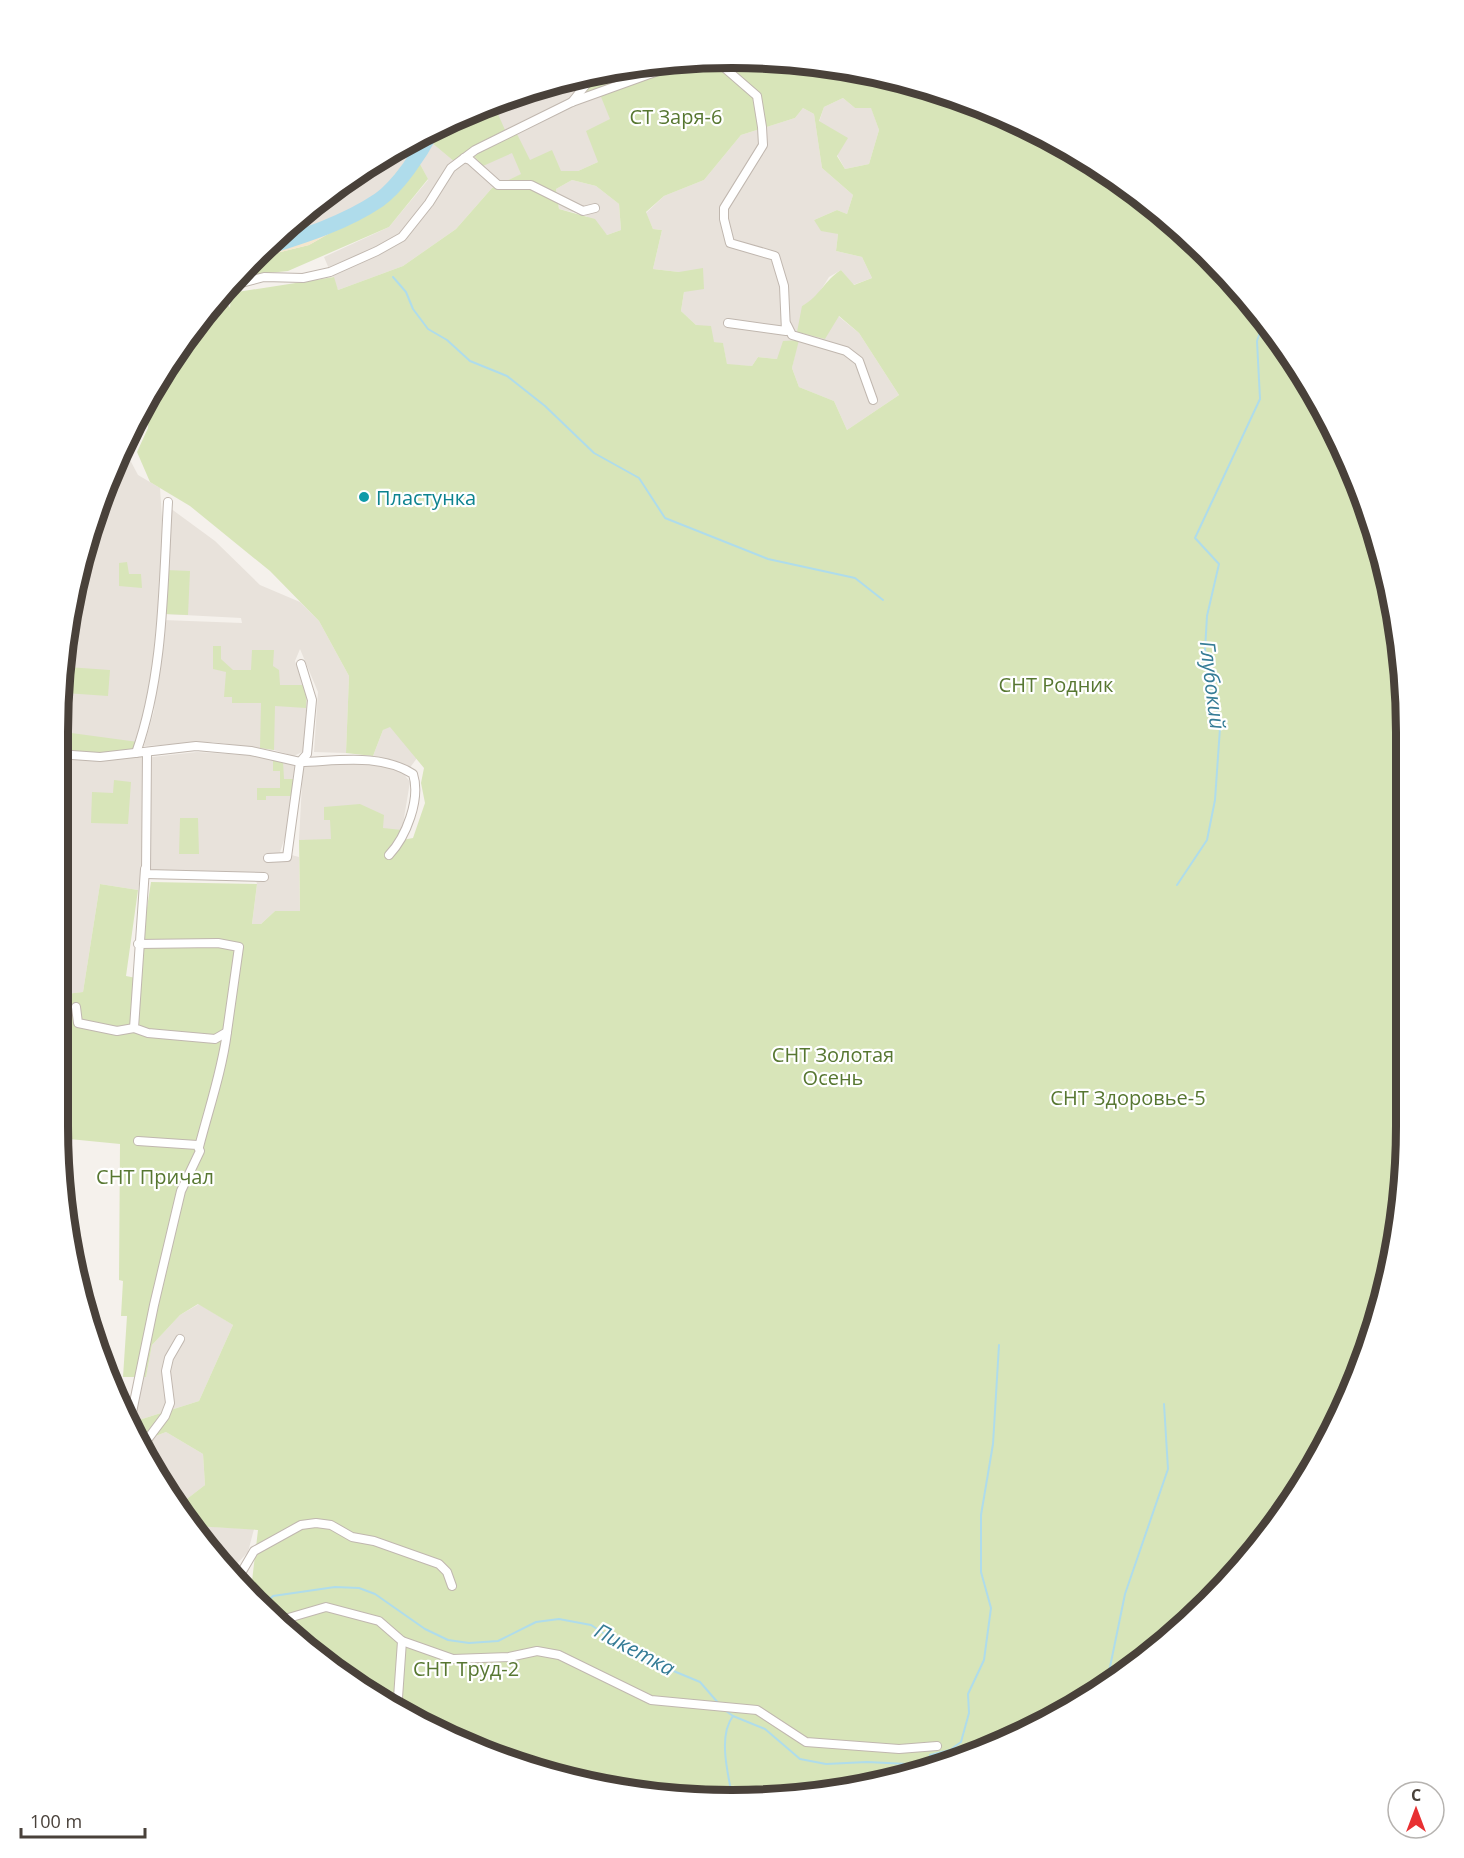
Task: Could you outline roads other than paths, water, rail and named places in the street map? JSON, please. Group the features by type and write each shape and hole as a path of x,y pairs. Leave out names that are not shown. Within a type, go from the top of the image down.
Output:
{"street":[{"path":"725,68 757,96 763,145 727,202 724,219 730,243 775,256 784,286 787,325 786,331 780,332 728,323"},
{"path":"243,283 264,277 303,278 330,273 377,251 402,237 429,203 451,168 464,158 506,133 572,102 609,91 650,73"},
{"path":"572,102 587,84"},
{"path":"464,158 470,160 498,185 531,185 583,211 596,208"},
{"path":"787,325 792,335 846,351 859,361 873,400"},
{"path":"136,753 148,719 158,654 168,502"},
{"path":"268,858 287,856 300,762 307,754 312,700 301,664"},
{"path":"68,755 100,757 196,746 251,751 300,762 379,760 400,766 413,774 416,782 404,837 389,855"},
{"path":"134,1028 145,868 147,752"},
{"path":"145,868 146,874 150,875 264,877"},
{"path":"132,1411 154,1305 182,1191 200,1154 199,1147 215,1085 223,1067 239,947 218,943 138,944"},
{"path":"76,1007 78,1023 117,1032 134,1028 148,1034 214,1039 227,1032"},
{"path":"138,1141 199,1147"},
{"path":"147,1439 170,1403 166,1371 169,1358 180,1339"},
{"path":"241,1573 254,1551 301,1525 316,1523 331,1525 352,1537 403,1550 439,1564 447,1572 452,1586"},
{"path":"286,1619 326,1607 379,1621 402,1641 453,1659 509,1657 537,1651 559,1655 651,1700 757,1710 806,1742 899,1749 937,1746"},
{"path":"399,1700 402,1641"}],"waterway":[{"path":"283,242 338,222 379,200 402,178 425,143"},
{"path":"393,277 406,292 413,309 428,329 447,340 470,361 507,376 545,406 594,453 639,478 665,518 768,559 855,578 883,600"},
{"name":"Глубокий","path":"1177,885 1207,840 1215,800 1220,728 1205,650 1207,616 1219,564 1195,538 1260,399 1257,341 1261,330"},
{"path":"929,1760 930,1755 950,1750 961,1742 969,1713 968,1694 984,1660 991,1608 981,1572 981,1515 993,1444 999,1345"},
{"path":"1107,1675 1125,1594 1168,1469 1164,1404"},
{"name":"Пикетка","path":"268,1601 273,1596 335,1587 359,1588 375,1594 425,1629 448,1640 469,1643 498,1641 536,1622 559,1619 591,1625 640,1657 700,1682 720,1705"},
{"path":"270,1601 278,1610"},
{"name":"Пикетка","path":"726,1711 765,1729 800,1759 826,1764 867,1762 916,1764"},
{"path":"731,1790 725,1746 728,1725 733,1716"}],"place":[{"name":"Пластунка","path":"364,497"}],"park label":[{"name":"СТ Заря-6","path":"676,116"},
{"name":"СНТ Родник","path":"1056,684"},
{"name":"СНТ Золотая Осень","path":"833,1066"},
{"name":"СНТ Здоровье-5","path":"1128,1097"},
{"name":"СНТ Причал","path":"155,1176"},
{"name":"СНТ Труд-2","path":"466,1668"}]}
